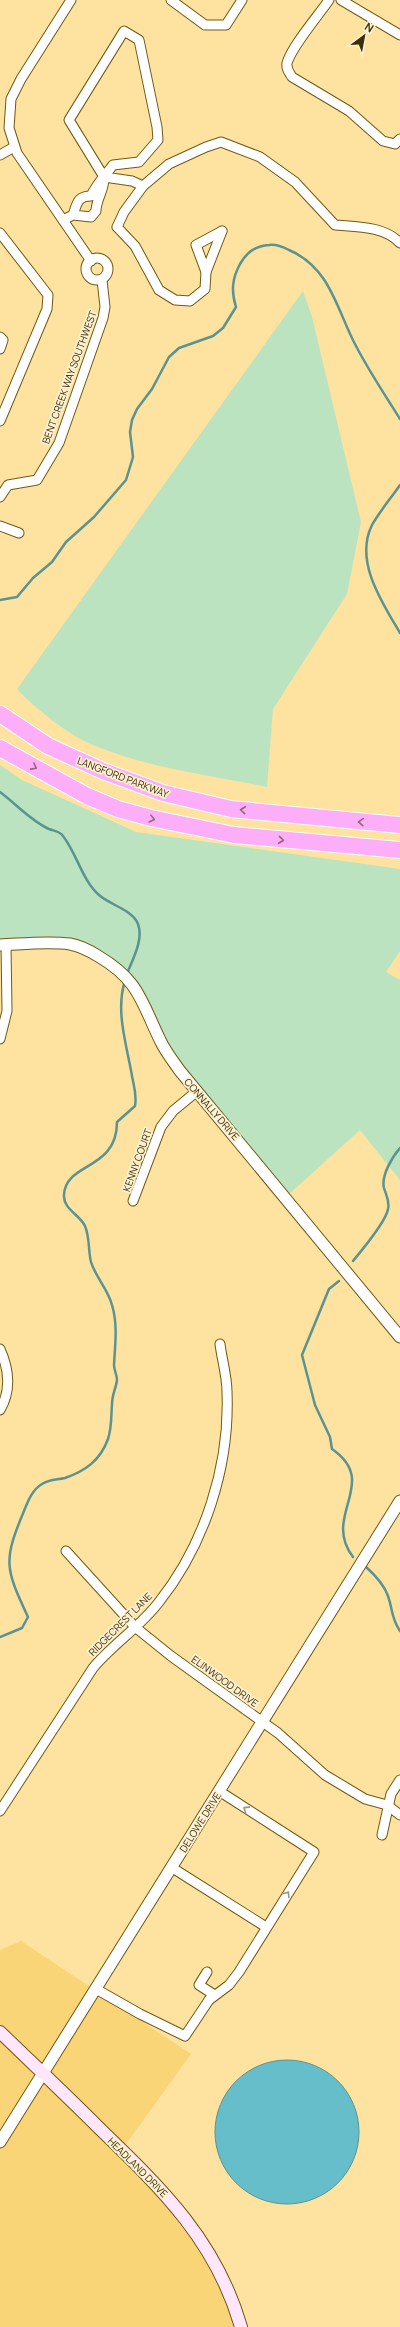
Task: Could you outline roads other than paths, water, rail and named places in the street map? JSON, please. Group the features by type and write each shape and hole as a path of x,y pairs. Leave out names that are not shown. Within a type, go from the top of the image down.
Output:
{"highway":[{"name":"LANGFORD PARKWAY","path":"0,714 48,746 103,771 163,793 231,809 400,825"},
{"path":"0,748 87,796 118,809 151,818 234,835 400,850"}],"main road":[{"name":"HEADLAND DRIVE","path":"0,2032 161,2188 189,2222 209,2254 226,2287 241,2327"}],"street":[{"path":"71,0 21,79 11,99 9,128 14,147 91,261"},
{"path":"171,0 205,25 226,25 242,0"},
{"path":"329,0 293,52 287,63 287,70 292,77 348,111 384,141 395,144 400,139"},
{"path":"341,0 400,35"},
{"path":"63,220 76,214 95,199 105,185 104,177 69,120 124,32 139,40 158,128 158,140 139,162 113,165 104,177"},
{"path":"206,272 206,289 190,301 174,300 159,290 135,246 117,228 124,212 143,186 169,164 206,147 221,142 260,157 295,182 335,225 369,228 393,235 400,243"},
{"path":"0,155 14,147"},
{"path":"104,177 132,180 143,186"},
{"path":"76,214 91,217 96,212 95,199"},
{"path":"0,420 47,310 48,295 1,238"},
{"path":"101,259 107,263 108,272 102,280 94,280 89,277 87,267 91,261 101,259"},
{"name":"BENT CREEK WAY SOUTHWEST","path":"0,497 8,485 38,480 60,443 103,318 105,307 102,280"},
{"path":"0,336 3,340 0,349"},
{"path":"0,526 19,533"},
{"name":"CONNALLY DRIVE","path":"3,945 58,943 72,944 87,950 117,967 134,986 161,1042 196,1092 245,1148 400,1337"},
{"path":"0,1039 7,1011 3,945"},
{"name":"KENNY COURT","path":"133,1202 161,1127 173,1111 196,1092"},
{"name":"RIDGECREST LANE","path":"0,1811 93,1668 107,1652 135,1627 158,1603 178,1576 196,1543 210,1508 220,1469 226,1424 227,1391 220,1344"},
{"path":"0,1349 6,1365 8,1380 6,1394 0,1410"},
{"name":"DELOWE DRIVE","path":"0,2142 400,1502"},
{"name":"ELINWOOD DRIVE","path":"66,1551 135,1627 171,1656 262,1722 325,1775 365,1799 387,1806 400,1815"},
{"path":"382,1835 387,1806 391,1794 399,1783"},
{"path":"209,2000 229,1985 314,1852 219,1791"},
{"path":"172,1868 266,1927"},
{"path":"96,1989 140,2014 185,2036 213,1994 199,1985 207,1972"}],"water":[{"path":"280,2060 294,2060 321,2068 333,2076 343,2086 354,2104 358,2118 358,2146 354,2160 343,2178 333,2188 315,2199 294,2204 280,2204 253,2196 241,2188 231,2178 220,2160 215,2139 215,2125 223,2098 231,2086 241,2076 259,2065"}],"waterway":[{"path":"0,600 17,597 33,578 52,562 66,542 94,517 126,480 133,457 130,432 132,420 137,409 152,389 169,357 179,348 213,336 223,328 236,307 233,296 233,285 237,269 246,256 256,248 269,245 279,246 303,258 315,268 324,279 338,305 349,333 361,355 400,419"},
{"path":"400,485 372,525 367,539 366,553 372,581 378,595 400,633"},
{"path":"0,792 36,822 62,834 93,889 104,899 126,911 135,919 138,924 140,937 137,950 127,974"},
{"path":"0,1637 22,1628 28,1617 15,1587 11,1575 10,1564 10,1554 13,1542 27,1503 36,1489 45,1482 65,1478 79,1472 91,1464 105,1447 110,1430 112,1401 117,1380 114,1365 116,1335 114,1312 108,1294 91,1262 88,1235 85,1226 66,1204 64,1195 67,1184 73,1177 100,1158 109,1149 115,1138 117,1122 135,1106 136,1098 125,1041 121,1004 125,981"},
{"path":"353,1261 373,1236 386,1215 388,1209 388,1198 384,1188 384,1178 391,1161 400,1148"},
{"path":"339,1281 329,1289 302,1355 315,1405 330,1437 332,1449 346,1462 351,1474 352,1487 343,1527 345,1542 353,1557"},
{"path":"365,1566 384,1587 390,1601 395,1622 400,1631"}]}
